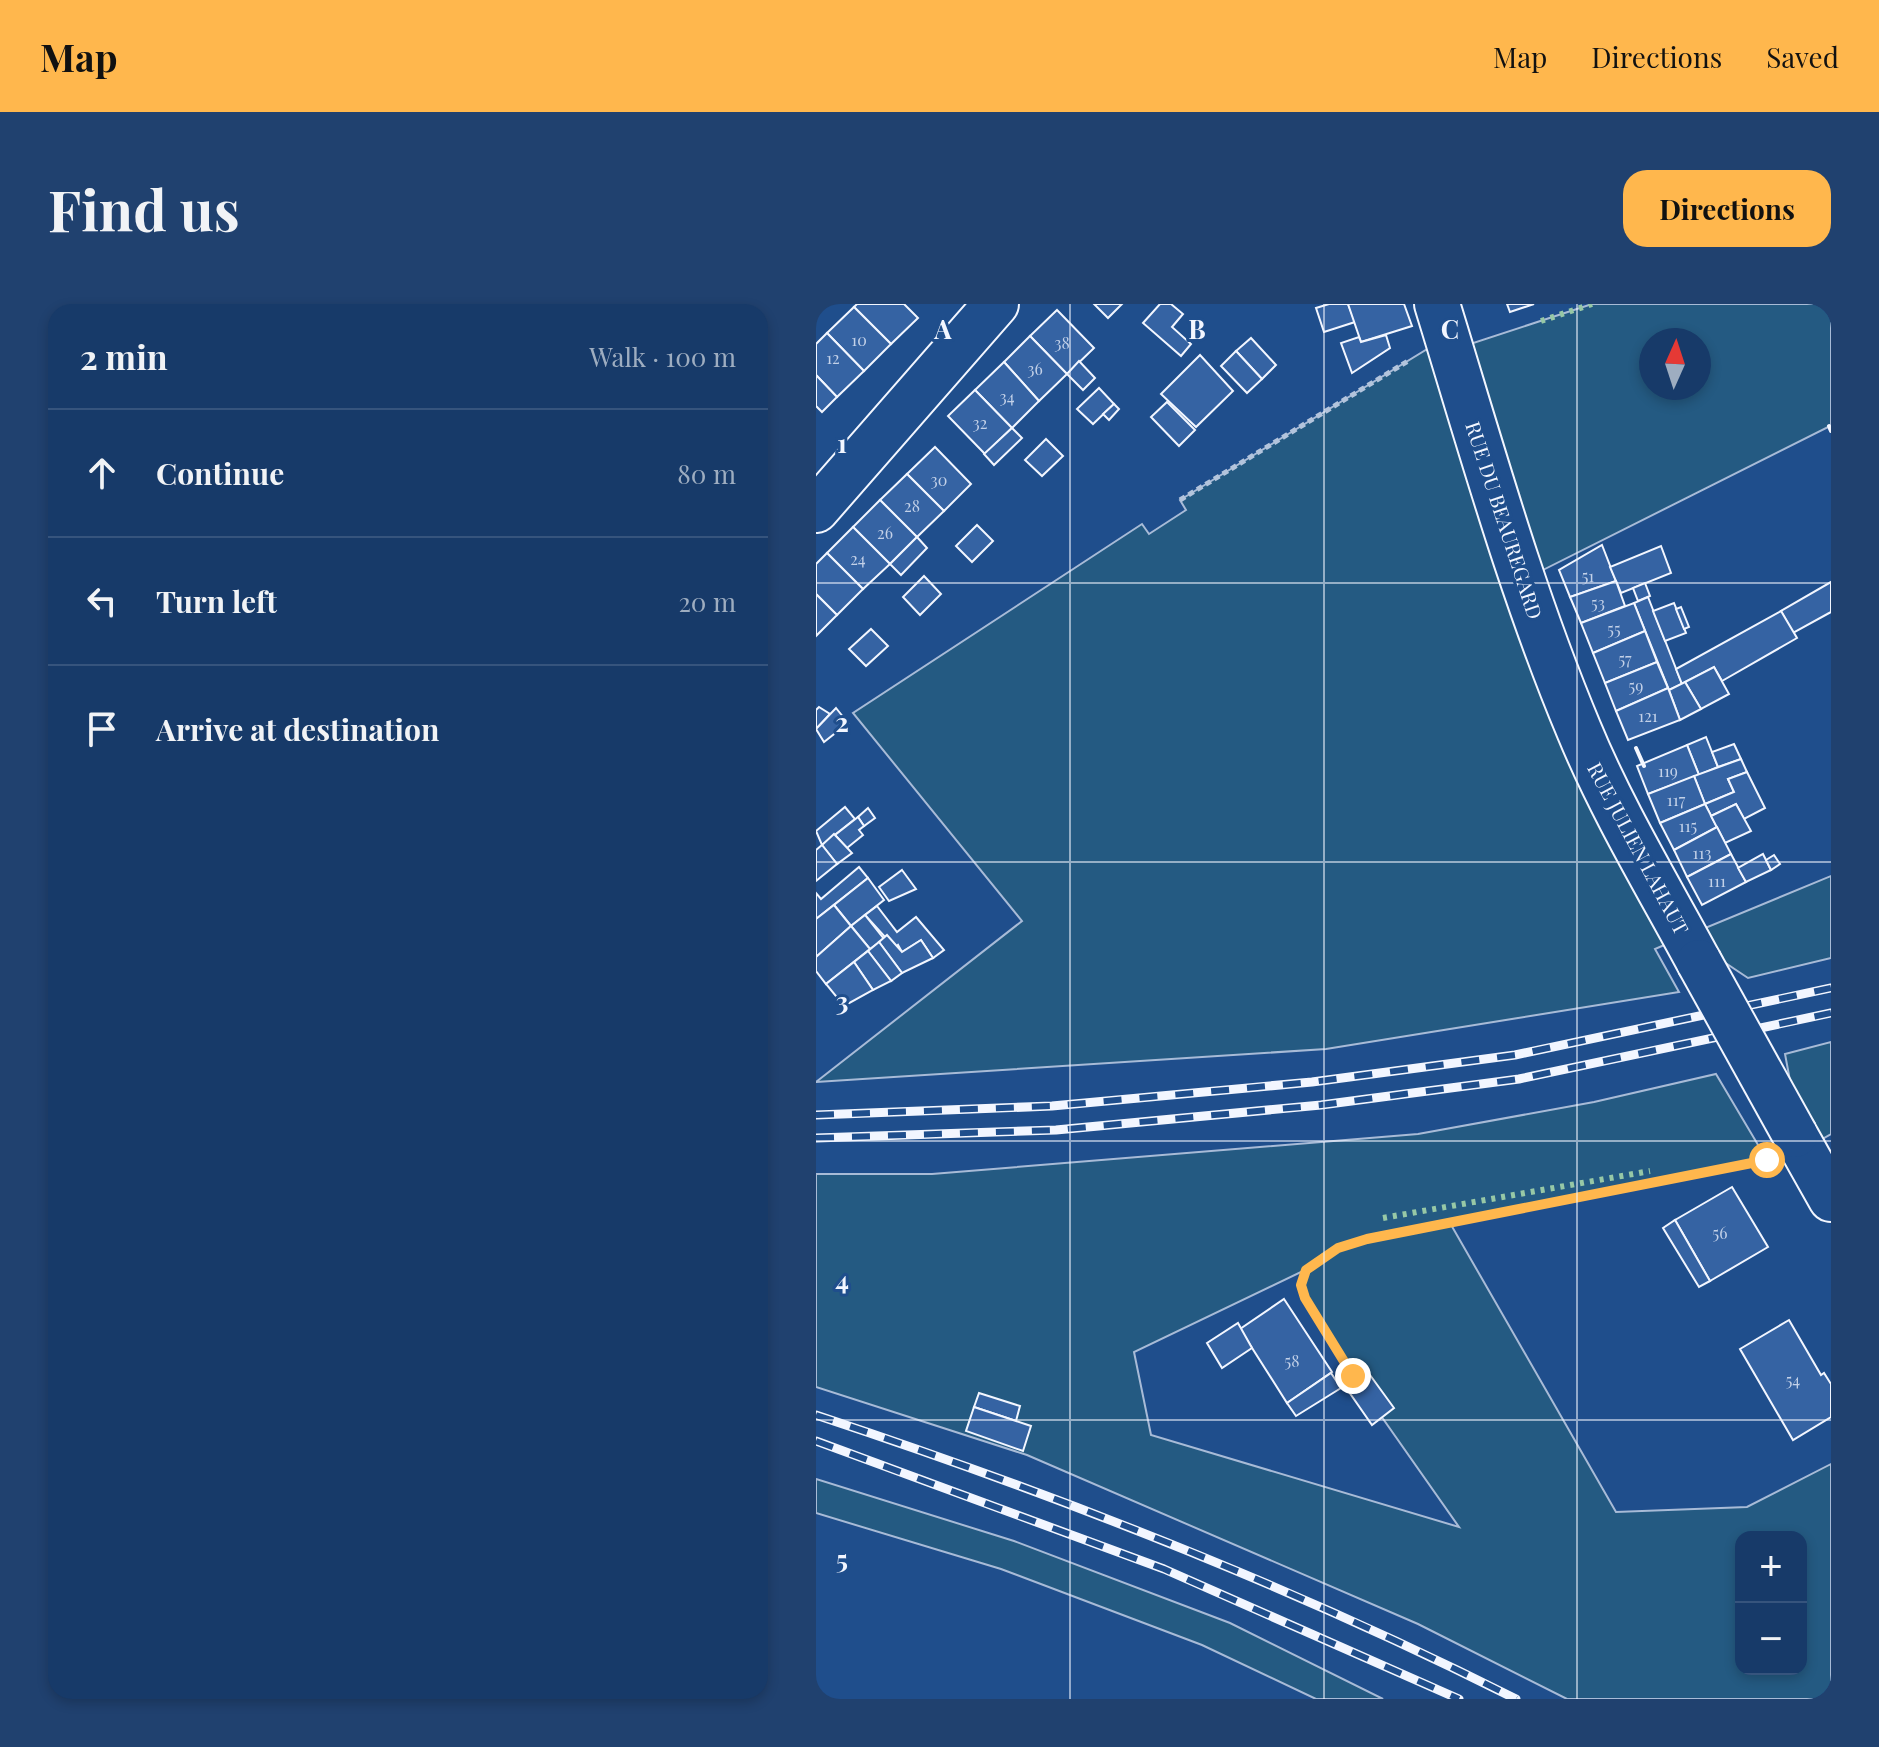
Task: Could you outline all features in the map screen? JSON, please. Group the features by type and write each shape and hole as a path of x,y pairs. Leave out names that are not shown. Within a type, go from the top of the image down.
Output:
{"street":[{"path":"816,510 996,304"},
{"name":"RUE DU BEAUREGARD","path":"1442,320 1523,580 1580,734"},
{"name":"RUE JULIEN LAHAUT","path":"1580,734 1699,962 1799,1142"},
{"path":"1799,1142 1831,1199"}],"path":[{"path":"1180,500 1442,320"},
{"path":"1353,1376 1305,1298 1301,1285 1306,1270 1338,1248 1799,1142"}],"shaded area":[{"path":"1592,304 1831,304 1831,431 1828,427 1523,580 1686,936 1831,876 1831,958 1748,978 1685,936 1655,949 1679,992 1326,1049 816,1082 1022,921 853,713 1142,524 1149,534 1186,510 1180,500 1447,337 1452,350"},
{"path":"1831,1042 1831,1134 1803,1150 1785,1054"},
{"path":"1716,1074 1767,1160 1450,1223 1616,1512 1747,1507 1831,1464 1831,1699 1567,1699 1418,1624 1027,1455 816,1387 816,1174 932,1174 1418,1134 1594,1102","holes":["1305,1270 1301,1285 1305,1298 1353,1376 1459,1527 1151,1435 1134,1352"]},
{"path":"816,1479 1014,1541 1230,1623 1383,1699 1316,1699 1202,1645 1001,1569 816,1513"}],"building":[{"path":"857,304 904,304 918,318 891,344 854,307"},
{"path":"1094,304 1122,304 1108,318"},
{"path":"1160,304 1171,304 1183,314 1172,327 1191,344 1181,356 1143,323"},
{"path":"1348,304 1355,322 1324,332 1316,308"},
{"path":"1348,304 1404,304 1412,326 1361,342"},
{"path":"1507,304 1534,304 1510,312"},
{"path":"854,307 891,344 864,371 827,333"},
{"path":"1057,310 1094,348 1067,374 1030,336"},
{"path":"827,333 864,371 837,397 816,375 816,344"},
{"path":"1386,335 1390,348 1352,373 1341,343 1359,337 1361,342"},
{"path":"1030,336 1067,374 1039,401 1004,362"},
{"path":"1251,338 1276,365 1262,379 1236,351"},
{"path":"1236,351 1262,379 1247,393 1221,366"},
{"path":"1200,355 1233,391 1196,427 1161,394"},
{"path":"1079,361 1095,378 1083,390 1067,374"},
{"path":"1004,362 1039,401 1012,428 975,390"},
{"path":"816,375 837,397 822,412 816,406"},
{"path":"1099,388 1114,404 1093,424 1077,409"},
{"path":"975,390 1012,428 985,454 948,416"},
{"path":"1167,402 1195,430 1179,446 1151,417"},
{"path":"1114,404 1119,409 1109,420 1103,414"},
{"path":"1012,428 1022,438 994,465 984,454"},
{"path":"1046,439 1063,456 1042,476 1025,460"},
{"path":"935,447 971,484 944,511 907,474"},
{"path":"907,474 944,511 917,537 880,500"},
{"path":"880,500 917,537 890,564 853,527"},
{"path":"977,525 993,541 972,562 956,546"},
{"path":"853,527 890,564 863,589 827,553"},
{"path":"917,537 927,548 901,575 890,564"},
{"path":"1602,545 1616,581 1570,597 1559,570"},
{"path":"1661,546 1671,573 1621,593 1610,567"},
{"path":"827,553 863,589 837,615 816,594 816,564"},
{"path":"924,576 941,594 920,615 903,597"},
{"path":"1616,581 1625,606 1581,623 1570,597"},
{"path":"1831,582 1831,612 1793,633 1781,611"},
{"path":"1645,583 1650,596 1638,601 1633,588"},
{"path":"816,594 837,615 816,636"},
{"path":"1648,597 1682,684 1669,690 1634,603"},
{"path":"1634,603 1645,631 1593,653 1581,623"},
{"path":"1674,603 1686,633 1665,641 1653,611"},
{"path":"1681,607 1689,627 1684,629 1676,609"},
{"path":"1781,611 1797,638 1722,681 1714,667 1682,684 1676,669"},
{"path":"871,629 888,646 866,666 849,649"},
{"path":"1645,631 1657,662 1605,683 1593,653"},
{"path":"1657,662 1668,688 1616,711 1605,683"},
{"path":"1714,667 1729,694 1701,709 1685,682"},
{"path":"1685,682 1701,709 1680,720 1669,690"},
{"path":"1668,688 1680,720 1628,740 1616,711"},
{"path":"819,707 830,714 816,729 816,710"},
{"path":"836,708 848,723 824,742 816,729"},
{"path":"1706,737 1718,767 1699,775 1687,745"},
{"path":"1734,744 1741,759 1718,767 1712,752"},
{"path":"1687,745 1699,775 1648,794 1637,766"},
{"path":"1741,759 1747,772 1728,779 1734,792 1705,804 1694,776"},
{"path":"1747,772 1765,808 1744,819 1736,804 1711,816 1705,804 1734,792 1728,779"},
{"path":"1694,776 1705,804 1660,823 1648,794"},
{"path":"1705,804 1717,827 1674,850 1660,823"},
{"path":"1736,804 1751,831 1725,843 1711,816"},
{"path":"845,807 855,819 822,845 816,831"},
{"path":"868,808 875,818 864,826 858,817"},
{"path":"858,817 864,826 859,830 863,835 847,848 835,835"},
{"path":"1717,827 1731,854 1687,877 1674,850"},
{"path":"834,834 852,853 837,864 822,845"},
{"path":"822,845 837,864 816,881 816,850"},
{"path":"1731,854 1746,882 1702,905 1687,877"},
{"path":"1763,854 1771,870 1746,882 1738,868"},
{"path":"1774,855 1780,864 1771,870 1766,860"},
{"path":"859,867 868,878 816,919 816,893 821,899"},
{"path":"902,870 916,889 889,901 879,887"},
{"path":"868,878 884,900 851,926 834,905"},
{"path":"834,905 851,926 816,957 816,919"},
{"path":"877,906 897,932 916,917 944,950 933,958 921,940 902,952 898,945 895,948 865,915"},
{"path":"865,915 884,939 870,949 851,926"},
{"path":"851,926 870,949 826,984 816,971 816,957"},
{"path":"887,935 902,952 921,940 933,958 902,973 879,942"},
{"path":"879,942 902,973 891,981 868,951"},
{"path":"868,951 891,981 873,990 854,962"},
{"path":"854,962 873,990 844,1006 826,984"},
{"path":"1732,1187 1768,1247 1710,1281 1675,1220"},
{"path":"1675,1220 1710,1281 1699,1287 1663,1228"},
{"path":"1284,1299 1332,1372 1287,1403 1240,1329"},
{"path":"1789,1320 1821,1375 1824,1373 1831,1384 1831,1417 1793,1440 1740,1349"},
{"path":"1238,1323 1252,1348 1222,1368 1207,1343"},
{"path":"1362,1364 1394,1408 1372,1425 1340,1379"},
{"path":"1331,1373 1341,1388 1296,1416 1287,1403"},
{"path":"979,1393 1020,1406 1016,1421 974,1407"},
{"path":"974,1407 1031,1426 1023,1451 966,1431"}],"railway":[{"path":"816,1115 1052,1106 1312,1082 1515,1055 1831,988"},
{"path":"816,1138 1056,1130 1321,1105 1519,1079 1831,1013"},
{"path":"816,1415 995,1477 1172,1544 1346,1618 1516,1699"},
{"path":"816,1441 1164,1569 1459,1699"}],"hedge":[{"path":"1541,321 1592,304"},
{"path":"1383,1218 1650,1171"}],"wall":[{"path":"1829,426 1831,431"},
{"path":"1636,748 1644,766"}],"route":[{"path":"1353,1376 1305,1298 1301,1285 1306,1270 1317,1259 1338,1248 1367,1239 1767,1160"}]}
